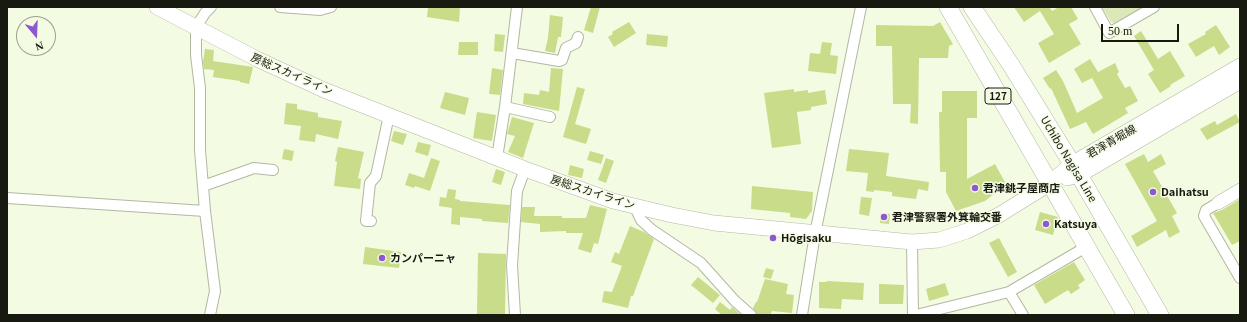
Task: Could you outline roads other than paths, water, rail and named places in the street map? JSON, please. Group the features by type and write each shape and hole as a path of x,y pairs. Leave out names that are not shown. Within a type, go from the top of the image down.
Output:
{"highway":[{"name":"127","path":"948,7 1126,315"},
{"name":"Uchibo Nagisa Line","path":"972,7 1011,65 1076,169 1160,315"}],"main road":[{"name":"房総スカイライン","path":"157,7 285,72 525,169 613,201 714,223 815,234 912,242 939,240 967,231 999,215 1049,184"},
{"name":"君津青堀線","path":"1076,169 1240,66"},
{"name":"君津青堀線","path":"1049,184 1240,81"}],"street":[{"path":"210,315 215,291 205,211 200,150 200,88 196,54 196,27 211,7"},
{"path":"280,7 320,10 331,7"},
{"path":"497,158 505,107 517,7"},
{"path":"802,315 815,234 861,7"},
{"path":"1095,7 1109,33 1154,7"},
{"path":"512,53 560,61 562,60 566,48 576,43 578,37"},
{"path":"505,107 550,117"},
{"path":"371,221 366,221 370,183 376,176 389,115"},
{"path":"203,186 254,168 273,170"},
{"path":"515,315 512,264 517,191 525,169"},
{"path":"1240,190 1206,210 1204,216 1240,278"},
{"path":"7,198 205,211"},
{"path":"635,207 641,220 652,230 701,263 735,301 751,315"},
{"path":"912,242 913,315"},
{"path":"916,315 1010,292 1086,247"},
{"path":"1010,292 1023,315"}],"place":[{"name":"君津銚子屋商店","path":"975,188"},
{"name":"Daihatsu","path":"1153,192"},
{"name":"君津警察署外箕輪交番","path":"884,217"},
{"name":"Katsuya","path":"1046,224"},
{"name":"Hōgisaku","path":"773,238"},
{"name":"カンパーニャ","path":"382,258"}]}
